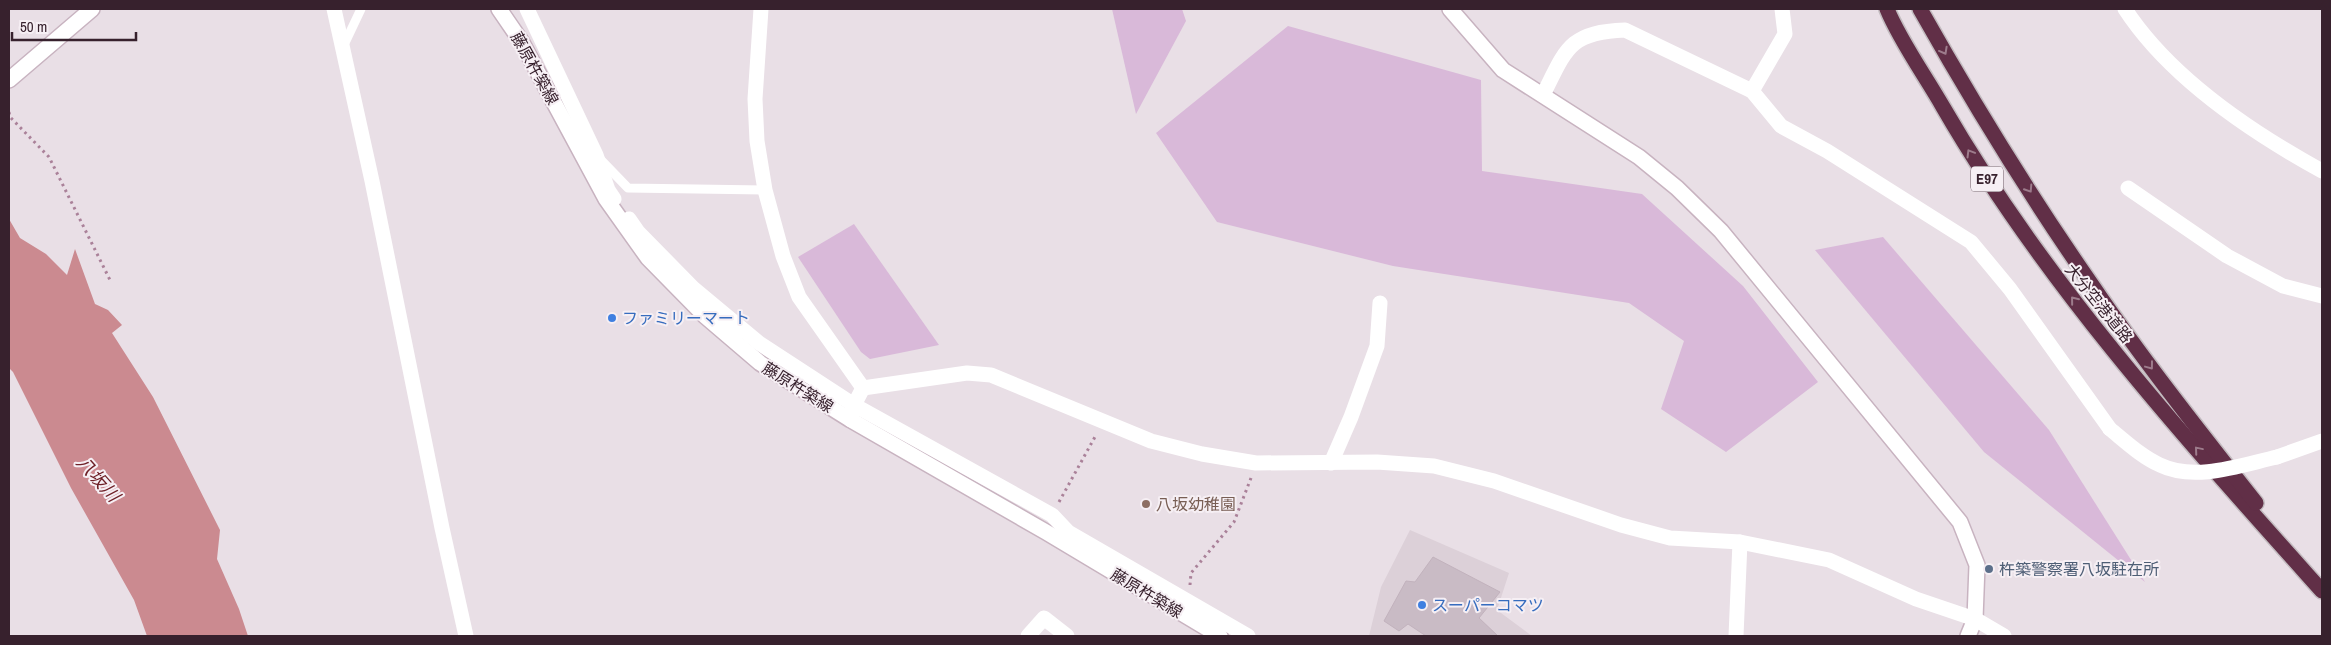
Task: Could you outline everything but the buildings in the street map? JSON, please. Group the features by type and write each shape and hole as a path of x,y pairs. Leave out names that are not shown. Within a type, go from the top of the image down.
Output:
{"highway":[{"name":"大分空港道路","path":"1887,9 1973,159 2061,284 2173,421 2322,589"},
{"name":"大分空港道路","path":"1920,9 1972,102 2091,284 2205,438 2322,589"}],"street":[{"path":"9,80 92,9"},
{"path":"334,9 466,636"},
{"name":"藤原杵築線","path":"499,9 521,41 606,199 648,258 705,316 760,364 853,413 1220,636"},
{"path":"527,9 596,155 608,190 638,232 694,288 759,344 853,413 950,460 1052,515 1068,532 1248,636"},
{"path":"761,9 755,99 757,141 765,190 783,256 799,297 862,388"},
{"path":"1752,91 1785,34 1782,9"},
{"path":"2125,9 2153,45 2216,101 2238,119 2322,171"},
{"path":"1454,11 1503,70 1639,157 1677,188 1721,231 1960,522 1977,565 1975,620 1968,636"},
{"path":"1543,95 1566,50 1580,38 1605,30 1625,30 1752,91 1781,126 1827,151 1971,242 2010,289 2110,429 2160,466 2183,472 2212,471 2277,457 2322,441"},
{"path":"2128,188 2227,256 2283,286 2322,296"},
{"path":"1331,463 1351,417 1377,346 1380,303"},
{"path":"862,388 968,373 991,375 1151,441 1202,454 1256,463 1377,462 1434,466 1494,481 1621,525 1670,538 1740,542 1828,560 1916,599 1975,620 2004,636"},
{"path":"853,413 862,388"},
{"path":"1736,636 1740,542"},
{"path":"1028,636 1044,618 1067,636"}],"lane":[{"path":"342,48 361,9"},
{"path":"596,155 628,188 765,190"}],"path":[{"path":"9,112 10,117 49,157 111,282"},
{"path":"1052,515 1102,422"},
{"path":"1193,593 1190,586 1191,573 1234,522 1256,463"}],"shaded area":[{"path":"1112,9 1182,9 1186,21 1136,114"},
{"path":"1288,26 1481,80 1482,171 1642,194 1743,286 1818,382 1726,452 1661,409 1684,341 1629,303 1393,266 1217,222 1156,133"},
{"path":"854,224 939,345 870,359 861,352 798,257"},
{"path":"1883,237 2049,430 2145,582 1984,452 1815,250"},
{"path":"1410,530 1509,573 1497,610 1532,636 1369,636 1381,587"}],"water":[{"name":"八坂川","path":"9,219 20,238 46,254 67,275 75,249 95,304 108,310 122,325 112,333 153,397 220,530 217,559 239,609 248,636 147,636 134,600 71,488 13,372 9,368"}],"place":[{"name":"ファミリーマート","path":"612,318"},
{"name":"八坂幼稚園","path":"1146,504"},
{"name":"杵築警察署八坂駐在所","path":"1989,569"},
{"name":"スーパーコマツ","path":"1422,605"}]}
